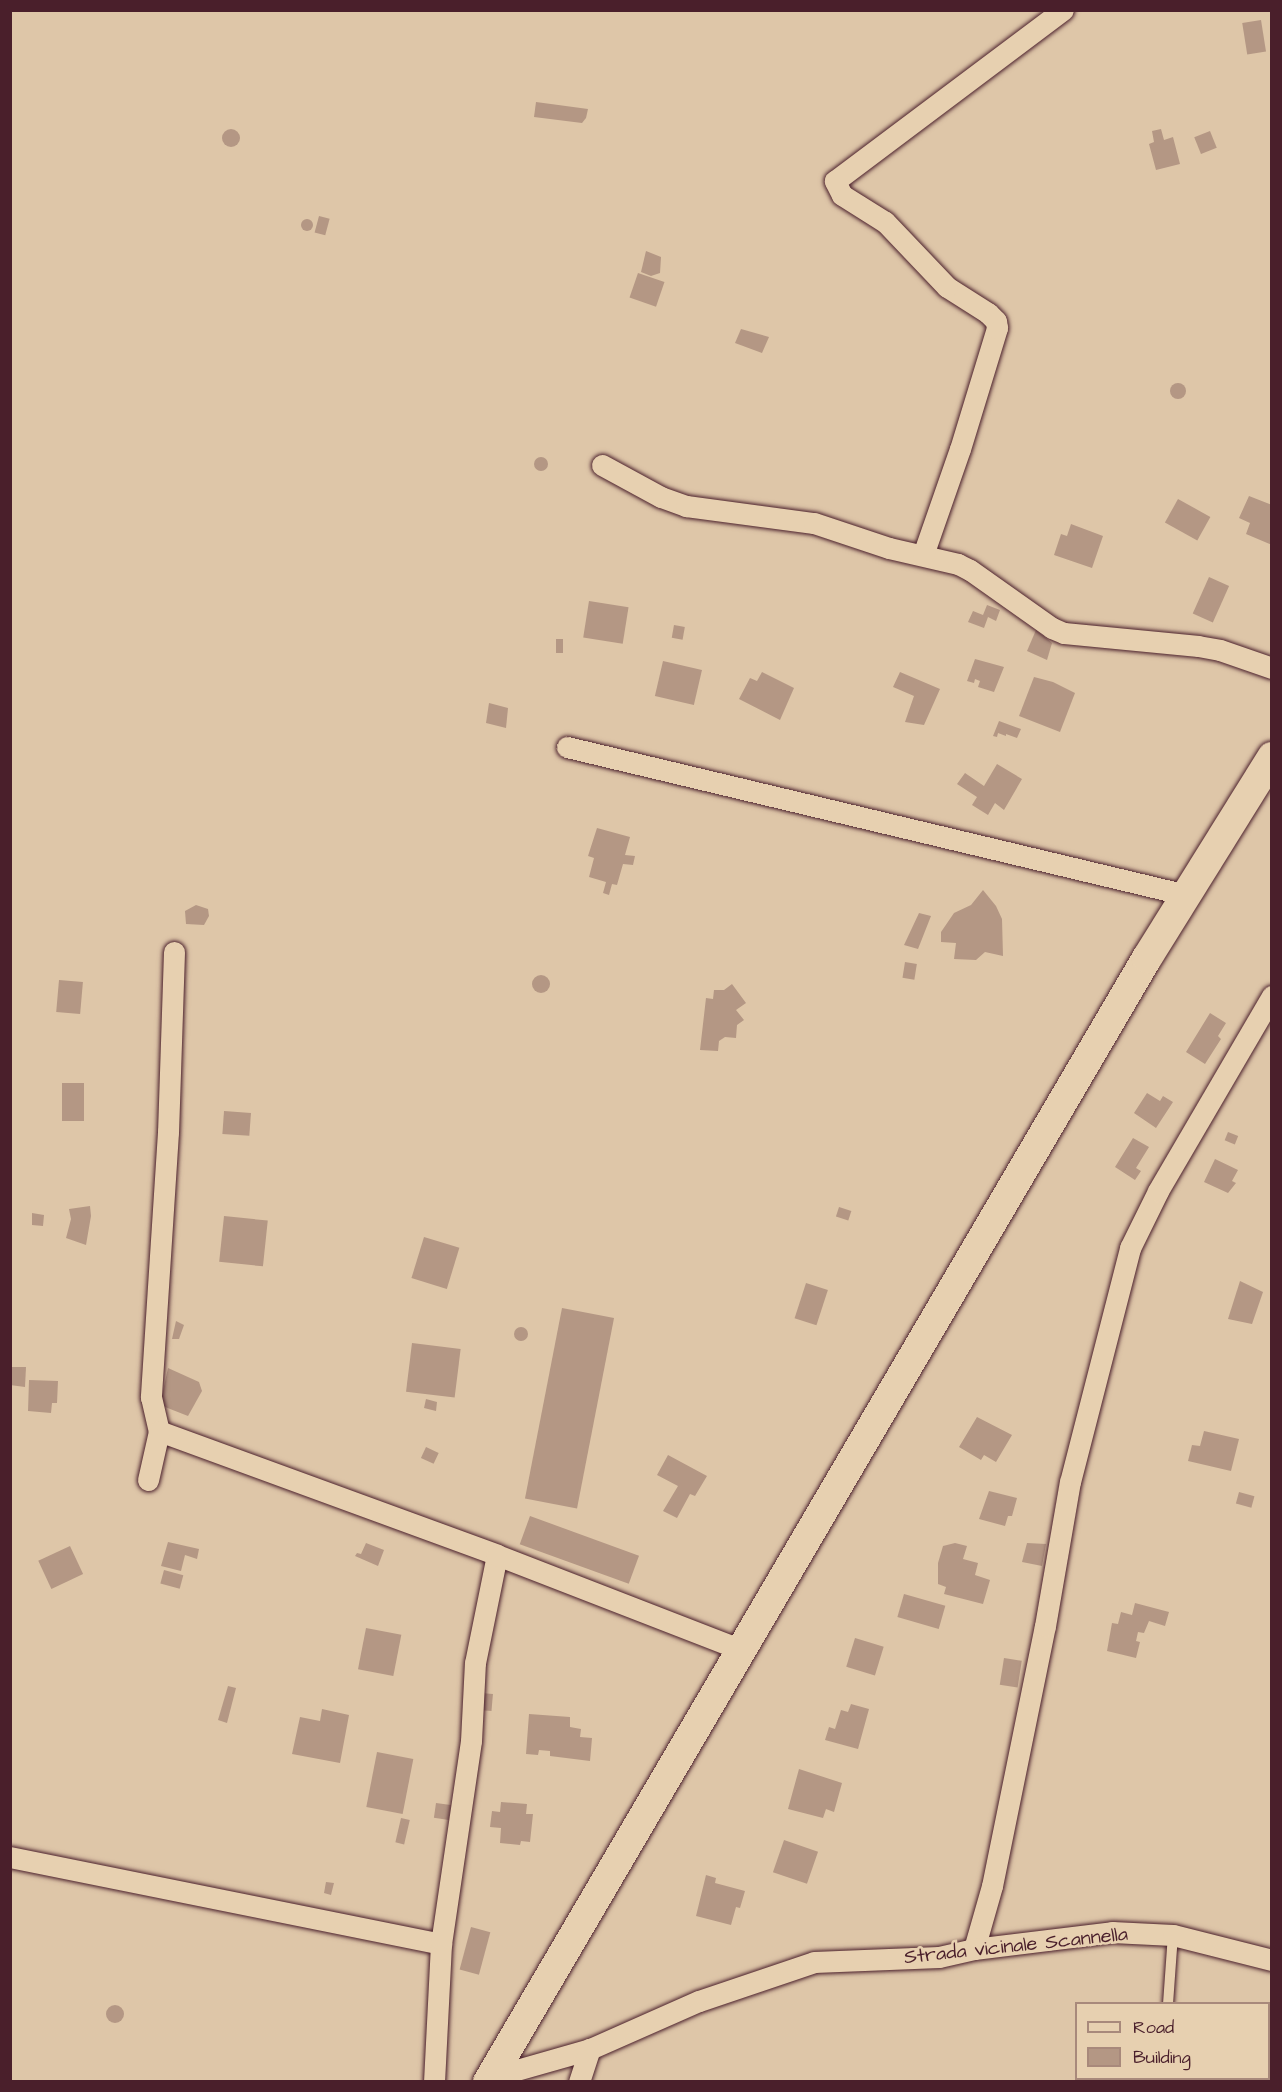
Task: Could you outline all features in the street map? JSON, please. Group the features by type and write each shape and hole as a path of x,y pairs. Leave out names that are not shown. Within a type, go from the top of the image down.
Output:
{"main road":[{"path":"485,2080 1147,958 1272,757"}],"street":[{"path":"922,555 963,438 997,328 996,321 988,313 947,287 885,222 842,195 836,181 1063,10"},
{"path":"602,465 661,497 686,506 814,523 889,548 922,555 970,570 1052,628 1064,633 1198,646 1220,650 1272,668"},
{"path":"567,747 1187,895"},
{"path":"148,1480 159,1431 151,1397 168,1131 174,952"},
{"path":"974,1949 992,1886 1045,1626 1070,1482 1130,1248 1158,1191 1272,996"},
{"path":"159,1431 497,1555 739,1649"},
{"path":"434,2082 441,1944 471,1741 475,1663 497,1555"},
{"path":"10,1857 441,1944"},
{"name":"Strada vicinale Scannella","path":"485,2080 590,2049 699,2001 814,1962 939,1958 974,1949 1112,1932 1173,1935 1272,1960"},
{"path":"579,2082 590,2049"}],"lane":[{"path":"1168,2002 1173,1935"}],"building":[{"path":"1261,20 1266,52 1247,55 1242,23"},
{"path":"536,102 588,109 586,118 582,123 534,117"},
{"path":"231,129 237,132 240,138 237,144 231,147 225,144 222,138 225,132"},
{"path":"1161,129 1164,140 1173,137 1180,164 1156,170 1149,144 1154,142 1152,131"},
{"path":"1210,131 1217,148 1201,154 1194,137"},
{"path":"319,216 330,219 325,235 315,232"},
{"path":"309,219 312,220 312,230 305,231 302,230 301,223 302,220"},
{"path":"646,251 661,257 660,273 651,276 641,272"},
{"path":"638,273 664,282 656,307 630,298"},
{"path":"741,329 769,337 762,353 735,343"},
{"path":"1178,383 1184,385 1186,391 1184,397 1178,399 1172,397 1170,391 1172,385"},
{"path":"541,457 546,459 548,464 546,469 541,471 536,469 534,464 536,459"},
{"path":"1249,496 1272,505 1272,545 1246,534 1250,523 1239,518"},
{"path":"1178,499 1210,517 1197,541 1165,523"},
{"path":"1071,524 1103,536 1092,568 1054,555 1061,534 1067,536"},
{"path":"1209,577 1229,586 1213,622 1193,614"},
{"path":"589,601 629,607 623,644 583,638"},
{"path":"987,605 1000,610 996,621 988,617 984,628 968,622 973,611 983,615"},
{"path":"674,625 685,627 683,640 672,638"},
{"path":"1036,630 1052,643 1047,660 1027,651"},
{"path":"556,639 563,639 563,653 556,653"},
{"path":"975,659 1004,667 994,692 978,687 980,681 975,679 974,683 967,681"},
{"path":"663,661 702,670 694,705 655,696"},
{"path":"762,672 794,688 780,720 739,699 750,678 757,681"},
{"path":"900,672 940,689 924,725 905,722 914,696 893,687"},
{"path":"1034,677 1053,682 1075,693 1060,732 1019,716"},
{"path":"489,703 508,708 506,728 486,723"},
{"path":"999,721 1021,729 1017,738 998,733 997,737 993,736"},
{"path":"997,764 1022,779 1004,810 995,803 988,815 972,805 977,797 957,784 965,773 984,786"},
{"path":"597,828 630,837 625,855 635,856 633,865 623,864 617,885 612,884 609,895 603,893 606,882 589,877 594,858 588,856"},
{"path":"983,890 996,906 1002,919 1003,956 985,952 976,960 954,959 956,943 941,942 941,932 954,913 971,905"},
{"path":"196,905 208,909 209,916 204,925 186,924 185,911"},
{"path":"919,913 931,916 918,949 904,945"},
{"path":"905,962 917,964 914,980 902,978"},
{"path":"541,975 547,978 550,984 547,990 541,993 535,990 532,984 535,978"},
{"path":"59,980 83,982 80,1014 56,1012"},
{"path":"732,984 746,1003 736,1010 744,1020 737,1025 736,1038 725,1037 719,1041 718,1051 700,1050 706,998 713,999 714,990 724,990"},
{"path":"1210,1013 1226,1023 1218,1036 1221,1039 1205,1064 1186,1052"},
{"path":"62,1083 84,1083 84,1121 62,1121"},
{"path":"1147,1093 1160,1101 1163,1096 1173,1102 1156,1128 1134,1113"},
{"path":"224,1111 251,1113 249,1136 222,1134"},
{"path":"1228,1132 1238,1136 1235,1144 1225,1140"},
{"path":"1133,1138 1149,1147 1136,1168 1141,1171 1135,1180 1115,1167"},
{"path":"1215,1159 1238,1170 1232,1181 1236,1183 1228,1193 1204,1182"},
{"path":"90,1206 91,1216 86,1245 66,1238 71,1219 69,1209"},
{"path":"839,1207 851,1211 848,1221 836,1217"},
{"path":"32,1213 44,1215 43,1226 32,1225"},
{"path":"224,1216 268,1221 263,1266 219,1262"},
{"path":"424,1237 459,1248 447,1289 411,1278"},
{"path":"1240,1281 1263,1292 1252,1324 1228,1319"},
{"path":"806,1283 828,1290 816,1325 795,1318"},
{"path":"562,1308 614,1318 577,1509 525,1498"},
{"path":"176,1321 184,1325 179,1339 172,1339"},
{"path":"518,1327 524,1327 528,1334 524,1341 518,1341 514,1337 514,1331"},
{"path":"412,1343 461,1349 455,1398 406,1392"},
{"path":"10,1367 26,1367 25,1387 10,1385"},
{"path":"168,1368 199,1382 202,1391 188,1416 160,1405"},
{"path":"29,1380 58,1381 57,1403 52,1403 51,1413 28,1411"},
{"path":"426,1399 437,1402 436,1411 424,1408"},
{"path":"977,1417 1012,1435 996,1462 984,1455 981,1460 959,1447"},
{"path":"1204,1431 1239,1439 1231,1471 1188,1461 1192,1445 1200,1446"},
{"path":"426,1447 439,1453 434,1464 421,1458"},
{"path":"668,1455 707,1476 695,1496 690,1494 677,1518 663,1511 678,1486 657,1475"},
{"path":"989,1491 1017,1498 1012,1516 1008,1516 1005,1526 979,1519"},
{"path":"1239,1492 1254,1496 1251,1508 1236,1504"},
{"path":"530,1516 639,1556 629,1584 520,1544"},
{"path":"168,1542 199,1549 197,1559 185,1555 181,1571 161,1566"},
{"path":"366,1543 384,1550 378,1566 355,1556 357,1553 361,1554"},
{"path":"955,1543 967,1546 963,1559 978,1563 975,1575 990,1580 983,1604 944,1594 946,1587 938,1584 938,1563 943,1546"},
{"path":"1027,1543 1046,1544 1042,1566 1022,1562"},
{"path":"70,1546 83,1574 51,1589 38,1561"},
{"path":"164,1570 183,1575 180,1589 160,1584"},
{"path":"904,1594 945,1606 939,1629 897,1617"},
{"path":"1135,1603 1169,1612 1165,1626 1149,1621 1144,1633 1138,1632 1136,1641 1140,1642 1136,1658 1107,1651 1112,1623 1118,1624 1121,1612 1132,1615"},
{"path":"366,1628 401,1635 393,1676 358,1669"},
{"path":"855,1638 884,1647 875,1675 846,1667"},
{"path":"1004,1658 1022,1661 1018,1687 1000,1685"},
{"path":"228,1686 236,1688 227,1723 218,1720"},
{"path":"481,1693 493,1694 491,1711 480,1710"},
{"path":"851,1704 869,1709 858,1749 825,1740 829,1727 835,1729 841,1710 848,1712"},
{"path":"322,1709 349,1715 340,1763 292,1754 300,1717 320,1721"},
{"path":"529,1714 570,1717 570,1727 581,1729 580,1737 592,1738 590,1761 550,1756 550,1751 539,1750 538,1755 526,1754"},
{"path":"377,1752 413,1759 403,1814 366,1807"},
{"path":"799,1769 842,1783 834,1812 826,1809 823,1818 788,1809"},
{"path":"501,1802 527,1804 526,1814 533,1814 530,1842 521,1841 520,1845 500,1843 501,1828 490,1827 492,1811 500,1812"},
{"path":"436,1803 451,1805 449,1820 434,1818"},
{"path":"401,1818 410,1820 404,1844 395,1842"},
{"path":"784,1840 818,1852 807,1884 773,1872"},
{"path":"706,1875 716,1878 715,1883 745,1891 740,1908 736,1907 731,1925 696,1916"},
{"path":"326,1882 334,1883 331,1895 324,1893"},
{"path":"471,1927 490,1932 479,1975 460,1970"},
{"path":"115,2005 121,2008 124,2014 121,2020 115,2023 109,2020 106,2014 109,2008"}]}
